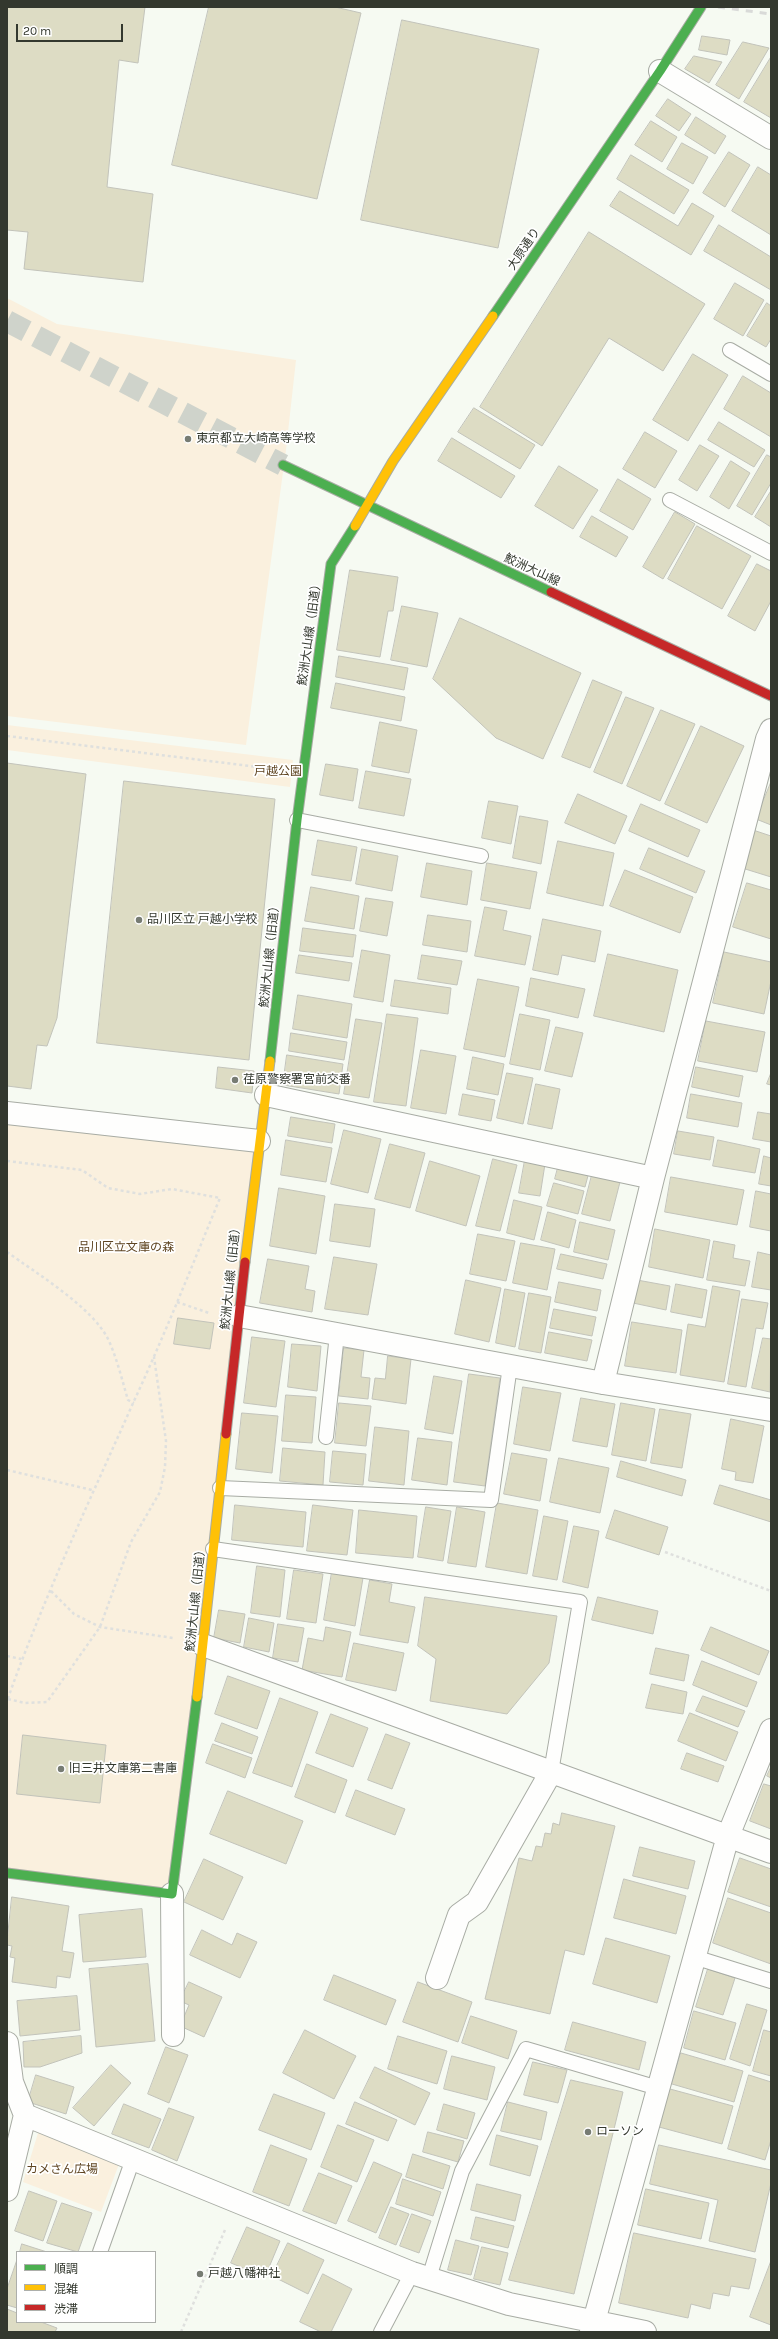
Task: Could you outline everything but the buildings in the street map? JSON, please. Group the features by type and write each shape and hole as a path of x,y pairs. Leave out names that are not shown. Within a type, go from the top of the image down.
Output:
{"street":[{"name":"大原通り","path":"368,506 393,462 660,71 701,7"},
{"path":"660,71 771,138"},
{"name":"鮫洲大山線","path":"283,465 771,696"},
{"name":"鮫洲大山線（旧道）","path":"172,1894 203,1645 239,1316 259,1142 266,1095 302,773 331,564 368,506"},
{"path":"603,1383 653,1178 767,739 771,730"},
{"path":"266,1095 653,1178"},
{"path":"7,1113 259,1142"},
{"path":"239,1316 603,1383 771,1410"},
{"path":"203,1645 771,1852"},
{"path":"592,2327 728,1836 771,1730"},
{"path":"437,1978 459,1915 477,1902 551,1772"},
{"path":"7,1873 172,1894 173,2035"},
{"path":"7,2044 12,2082 24,2115 7,2190"},
{"path":"24,2115 420,2276 509,2304 592,2327 645,2332"}],"lane":[{"path":"730,350 771,374"},
{"path":"670,500 771,553"},
{"path":"297,820 481,856"},
{"path":"326,1437 337,1334"},
{"path":"220,1488 491,1500 510,1366"},
{"path":"213,1548 580,1602 551,1772"},
{"path":"694,1957 771,1981"},
{"path":"381,2332 420,2276 462,2171 526,2049 658,2088"},
{"path":"100,2251 133,2159"}],"path":[{"path":"7,736 302,773"},
{"path":"7,1161 82,1170 108,1188 140,1194 172,1189 220,1198 154,1357 92,1490 51,1591 21,1659 7,1700 25,1703 47,1702 100,1627 131,1542 160,1492 165,1467 166,1441 154,1357"},
{"path":"7,1252 66,1294 86,1312 107,1338 128,1400 134,1402"},
{"path":"177,1302 214,1314"},
{"path":"7,1470 92,1490"},
{"path":"665,1552 771,1591"},
{"path":"51,1591 74,1614 100,1627 178,1638"},
{"path":"7,1656 21,1659"},
{"path":"181,2332 238,2201"}],"green space":[{"path":"7,298 57,324 296,360 286,450 246,745 7,716"},
{"name":"戸越公園","path":"7,725 293,760 290,787 7,750"},
{"name":"品川区立文庫の森","path":"7,1113 259,1141 172,1894 7,1873"},
{"name":"カメさん広場","path":"38,2133 119,2164 101,2212 23,2182"}],"tunnel":[{"path":"7,321 283,465"}],"railway":[{"path":"718,7 771,14"}],"traffic: fast":[{"path":"493,316 660,71 701,7"},
{"path":"283,465 551,592"},
{"path":"270,1061 297,820 331,564 355,526"},
{"path":"7,1873 172,1894 197,1697"}],"traffic: slow":[{"path":"355,526 393,461 493,316"},
{"path":"245,1262 270,1061"},
{"path":"197,1697 226,1434"}],"traffic: jam":[{"path":"551,592 771,696"},
{"path":"226,1434 245,1262"}],"place":[{"name":"東京都立大崎高等学校","path":"188,439"},
{"name":"品川区立 戸越小学校","path":"139,920"},
{"name":"荏原警察署宮前交番","path":"235,1080"},
{"name":"旧三井文庫第二書庫","path":"61,1769"},
{"name":"ローソン","path":"588,2132"},
{"name":"戸越八幡神社","path":"200,2274"}]}
